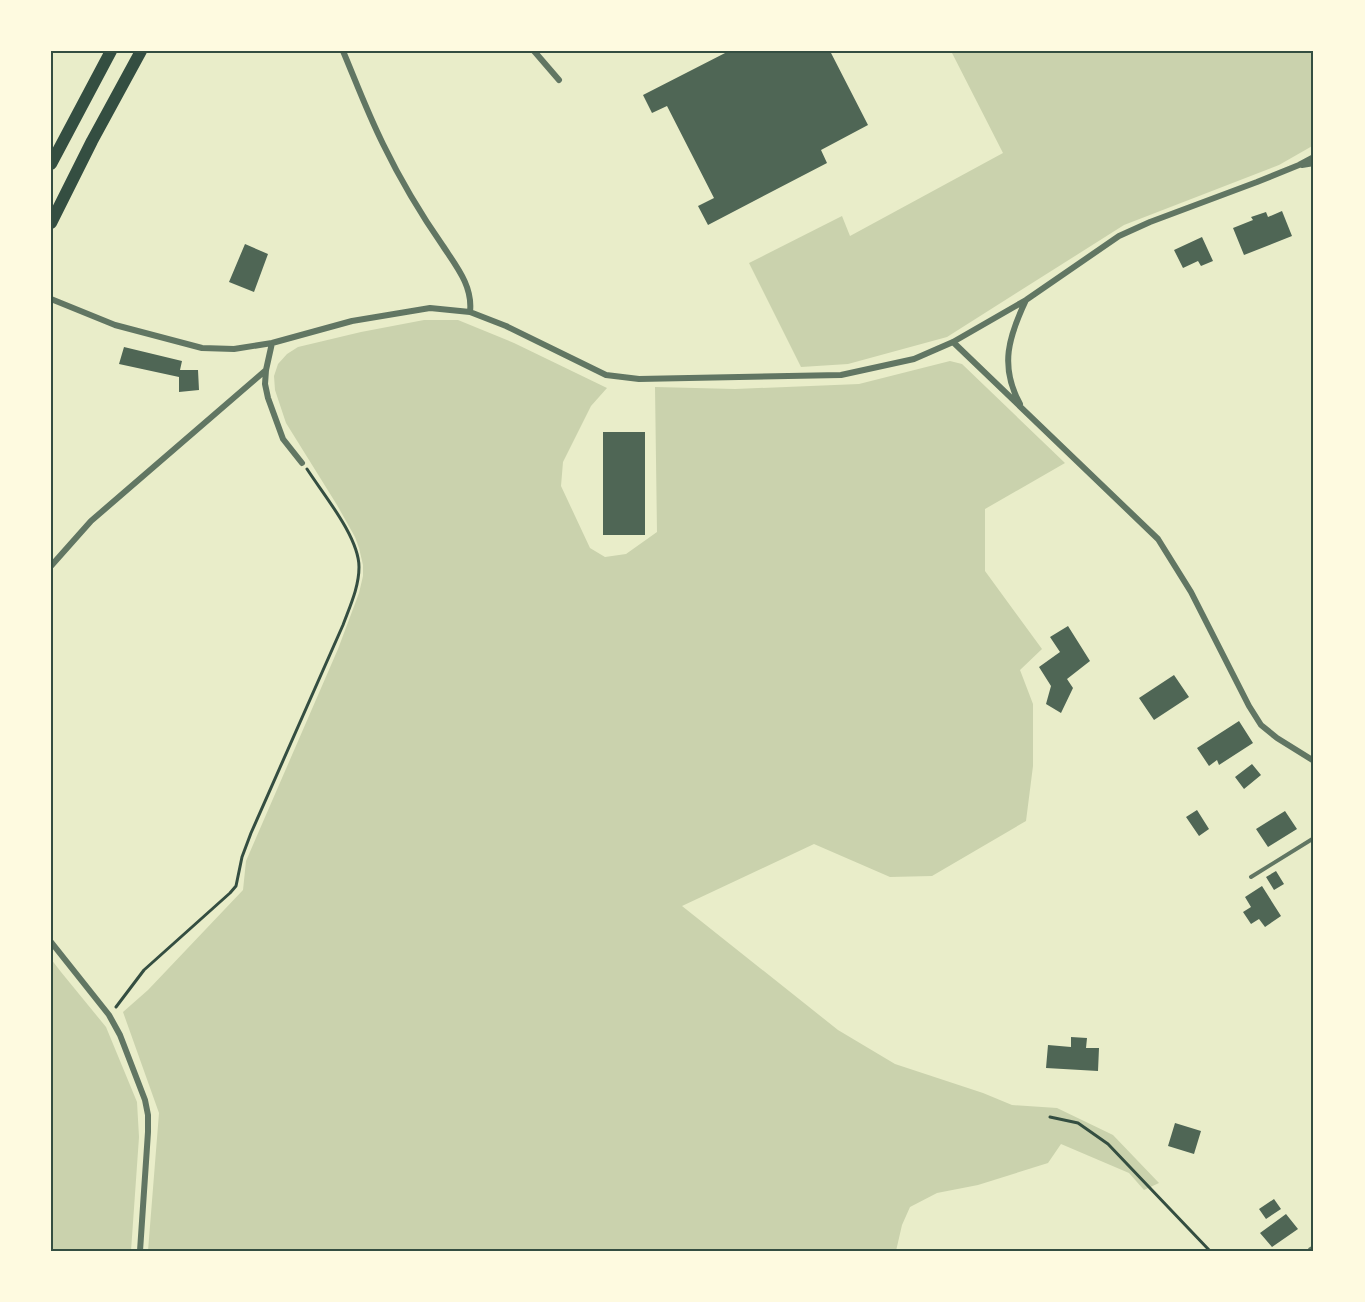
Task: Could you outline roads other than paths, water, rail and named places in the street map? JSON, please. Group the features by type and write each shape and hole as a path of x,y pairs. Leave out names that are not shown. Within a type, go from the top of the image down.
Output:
{"highway":[{"path":"51,164 111,51"},
{"path":"51,223 141,51"}],"street":[{"path":"343,51 382,142 407,190 468,286 470,312"},
{"path":"534,51 559,80"},
{"path":"51,299 115,325 202,348 234,349 272,343 352,321 430,308 470,312 506,326 606,375 639,379 842,375 914,359 953,342 1026,300 1119,236 1314,157"},
{"path":"1299,165 1314,163"},
{"path":"1023,410 1015,396 1008,354 1013,330 1026,300"},
{"path":"953,342 1158,538 1191,592 1261,725 1314,761"},
{"path":"272,343 266,370 265,384 268,398 283,439 302,463"},
{"path":"51,566 91,521 266,370"},
{"path":"51,942 109,1015 120,1035 145,1100 148,1115 140,1251"}],"lane":[{"path":"1251,877 1314,838"}]}
